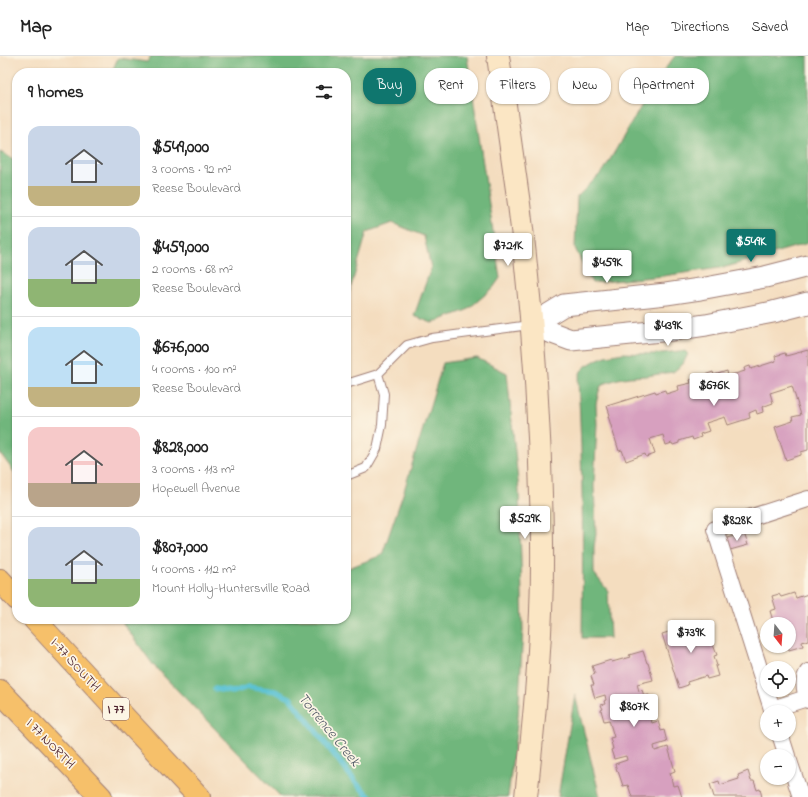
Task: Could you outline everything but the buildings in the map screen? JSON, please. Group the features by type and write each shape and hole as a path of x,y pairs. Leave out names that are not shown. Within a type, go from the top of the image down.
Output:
{"highway":[{"path":"0,580 12,593"},
{"name":"I-77 SOUTH","path":"39,624 199,797"},
{"name":"I 77 NORTH","path":"0,692 101,797"}],"main road":[{"path":"498,56 519,205 537,398 540,465 542,544 541,609 538,675 526,797"}],"street":[{"path":"531,325 564,305 700,289 765,277 808,266"},
{"path":"531,325 571,340 706,325 773,312 808,303"},
{"path":"770,705 715,529 808,499"},
{"path":"788,705 807,699 804,687 805,676 808,672"},
{"path":"796,782 801,797"}],"lane":[{"path":"351,382 378,374 407,345 432,338 531,325"},
{"path":"351,474 366,468 377,449 382,425 384,394 378,374"}],"green space":[{"path":"151,56 467,56 469,68 424,68 424,104 474,104 500,278 493,288 467,310 432,323 414,316 431,268 424,236 392,223 367,232 351,287 351,68 113,68 118,58 147,62"},
{"path":"675,56 808,56 808,243 726,267 663,276 592,283 575,248 577,197 604,170 642,104 709,104 709,68 666,68"},
{"path":"0,152 12,158 12,469 0,453"},
{"path":"680,351 688,353 683,364 673,372 618,379 601,386 599,391 596,404 597,424 594,486 596,534 594,547 594,573 608,591 610,638 582,638 581,444 578,380 581,371 586,366 606,356 623,353 653,354"},
{"path":"477,358 507,373 519,491 523,630 518,716 508,797 281,797 154,666 124,624 351,624 351,567 382,555 403,494 443,363"},
{"path":"575,695 600,797 558,797"}],"waterway":[{"name":"Torrence Creek","path":"215,689 233,692 248,687 275,691 290,698 357,784 370,797"}]}
